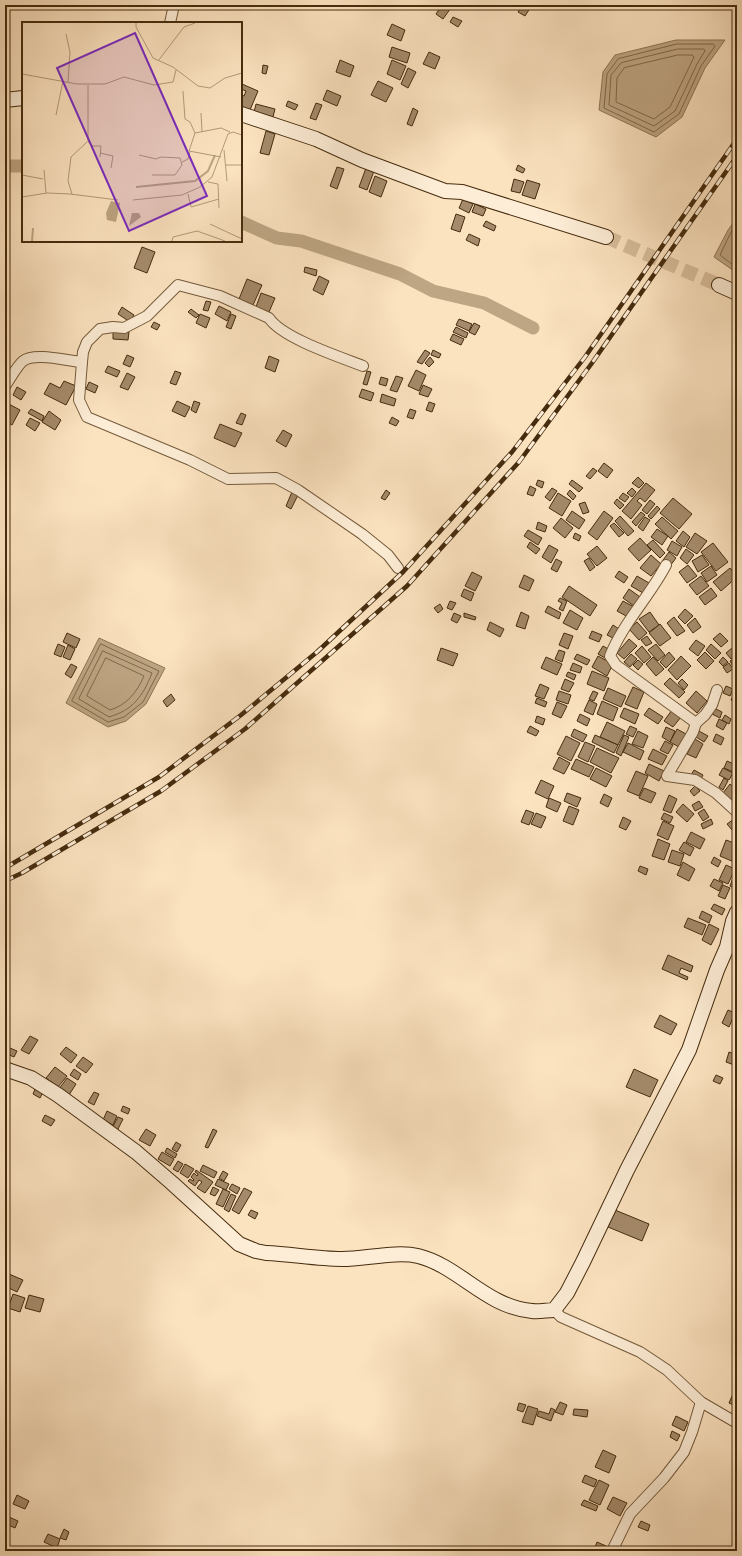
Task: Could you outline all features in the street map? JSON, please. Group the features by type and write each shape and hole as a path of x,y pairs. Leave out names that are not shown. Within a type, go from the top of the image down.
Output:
{"street":[{"path":"170,22 174,5"},
{"path":"5,100 22,98"},
{"path":"242,114 316,138 362,160 445,191 462,192 606,237"},
{"path":"363,366 285,334 269,318 220,296 178,285 147,316 124,328 113,327 100,329 87,342 83,352 79,400 87,417 190,460 228,479 276,478 298,490 362,534 388,556 398,568"},
{"path":"720,285 737,294"},
{"path":"5,386 23,361 31,357 82,362"},
{"path":"666,565 656,583 615,643 610,656 616,665 696,723"},
{"path":"717,690 712,705 705,715 696,723 667,776 695,780 716,793 737,812"},
{"path":"5,1069 31,1078 58,1095 136,1152 239,1244 256,1251 266,1253 341,1259 404,1254 418,1256 453,1272 488,1296 510,1306 533,1312 554,1310 567,1293 627,1170 689,1050 717,970 727,947 733,921 737,912"},
{"path":"554,1310 561,1317 640,1352 667,1370 701,1402 737,1423"},
{"path":"612,1551 630,1514 664,1478 684,1452 701,1402"}],"water":[{"path":"676,40 725,40 705,68 682,117 656,137 599,110 603,72 615,55"},
{"path":"737,218 737,273 714,257 728,230"},
{"path":"99,638 165,668 146,704 126,721 108,727 66,703"}],"building":[{"path":"442,5 453,5 443,19 436,14"},
{"path":"523,5 532,5 525,16 518,12"},
{"path":"453,17 462,21 458,27 450,22"},
{"path":"392,24 405,30 401,41 387,35"},
{"path":"392,47 410,53 407,63 389,57"},
{"path":"429,52 440,57 435,69 423,64"},
{"path":"340,60 354,66 350,77 336,72"},
{"path":"392,60 406,66 400,80 387,74"},
{"path":"263,65 268,66 266,74 262,73"},
{"path":"408,68 416,72 408,88 401,84"},
{"path":"378,81 393,88 386,102 371,95"},
{"path":"242,84 258,91 250,110 242,106 242,95 244,96 246,91 242,89"},
{"path":"327,90 341,96 337,106 323,100"},
{"path":"288,101 298,105 295,110 286,106"},
{"path":"316,103 322,105 316,120 310,118"},
{"path":"256,104 275,109 273,117 254,112"},
{"path":"413,108 418,111 412,126 407,124"},
{"path":"266,131 275,134 269,155 260,153"},
{"path":"518,165 525,169 523,173 516,170"},
{"path":"337,167 344,169 337,189 330,186"},
{"path":"366,168 374,171 367,190 359,187"},
{"path":"375,176 387,181 381,197 369,192"},
{"path":"514,179 524,182 520,193 511,191"},
{"path":"527,180 540,184 535,199 522,195"},
{"path":"463,199 473,204 469,213 459,208"},
{"path":"475,204 486,209 483,216 472,212"},
{"path":"456,214 465,217 460,232 451,229"},
{"path":"486,221 496,226 494,231 483,226"},
{"path":"469,234 480,239 478,246 466,240"},
{"path":"142,247 155,252 147,273 134,268"},
{"path":"305,267 317,270 316,276 304,272"},
{"path":"319,276 329,281 323,295 313,290"},
{"path":"247,279 262,285 253,305 239,299"},
{"path":"261,293 275,298 269,312 256,307"},
{"path":"206,301 211,302 208,311 203,310"},
{"path":"219,306 231,312 227,321 215,314"},
{"path":"122,307 134,315 130,322 118,314"},
{"path":"191,309 199,315 196,318 188,312"},
{"path":"200,314 210,318 206,328 196,323"},
{"path":"231,314 236,316 231,329 226,327"},
{"path":"459,319 472,324 469,331 456,325"},
{"path":"154,322 160,325 157,330 151,327"},
{"path":"474,323 480,326 475,335 469,332"},
{"path":"456,327 468,333 466,338 453,332"},
{"path":"113,332 129,332 128,340 113,339"},
{"path":"453,334 464,339 461,345 450,340"},
{"path":"425,350 430,353 422,364 417,362"},
{"path":"433,350 441,354 439,358 431,355"},
{"path":"127,355 134,358 130,367 123,364"},
{"path":"269,356 279,360 275,372 265,368"},
{"path":"430,357 434,362 429,367 425,363"},
{"path":"108,366 120,371 117,377 105,372"},
{"path":"416,370 426,375 419,391 408,386"},
{"path":"175,371 181,373 176,385 170,383"},
{"path":"367,371 371,372 367,385 363,384"},
{"path":"127,373 135,377 128,390 120,387"},
{"path":"396,376 403,378 397,392 390,390"},
{"path":"381,377 388,379 386,386 379,384"},
{"path":"64,381 76,386 66,405 44,394 50,383 60,388"},
{"path":"89,382 98,386 95,393 86,389"},
{"path":"423,385 432,389 428,397 419,394"},
{"path":"17,387 26,392 21,400 13,395"},
{"path":"362,389 374,393 371,401 359,397"},
{"path":"382,394 396,399 394,406 380,402"},
{"path":"177,401 190,407 185,417 172,411"},
{"path":"194,401 200,403 196,413 191,410"},
{"path":"5,402 20,410 12,425 5,421"},
{"path":"429,402 435,404 432,412 426,410"},
{"path":"31,409 44,416 42,421 28,413"},
{"path":"410,409 416,411 413,419 407,417"},
{"path":"49,411 61,420 55,430 42,422"},
{"path":"241,413 246,415 242,425 236,423"},
{"path":"392,417 399,421 396,426 389,423"},
{"path":"30,418 40,423 35,431 26,425"},
{"path":"220,424 242,433 235,447 214,438"},
{"path":"283,430 292,435 286,447 276,441"},
{"path":"604,463 613,470 607,478 598,471"},
{"path":"593,468 597,471 590,479 586,476"},
{"path":"638,477 644,483 639,488 632,483"},
{"path":"538,480 544,482 542,488 536,485"},
{"path":"572,480 583,488 579,492 569,484"},
{"path":"646,483 655,490 645,502 640,498 637,501 642,505 631,519 622,511"},
{"path":"530,486 536,489 533,496 527,494"},
{"path":"552,488 557,491 550,501 545,497"},
{"path":"632,488 636,492 632,497 627,493"},
{"path":"386,490 390,493 385,500 381,498"},
{"path":"570,490 576,496 573,500 567,494"},
{"path":"292,492 298,495 291,509 286,506"},
{"path":"558,493 571,501 562,516 549,508"},
{"path":"623,493 629,497 625,502 619,498"},
{"path":"673,498 692,514 679,529 660,513"},
{"path":"617,499 624,505 620,509 614,503"},
{"path":"650,500 655,504 647,514 642,510"},
{"path":"585,502 589,512 583,514 579,504"},
{"path":"657,506 660,509 651,519 648,516"},
{"path":"572,511 585,520 579,529 566,520"},
{"path":"604,511 613,518 597,540 588,533"},
{"path":"641,512 645,515 636,526 632,522"},
{"path":"620,516 634,531 628,536 615,521"},
{"path":"645,517 650,520 643,531 638,527"},
{"path":"662,517 678,531 671,539 655,524"},
{"path":"561,518 573,528 565,538 553,528"},
{"path":"538,522 547,526 545,532 536,529"},
{"path":"614,523 624,533 619,537 610,526"},
{"path":"657,529 668,536 662,545 651,537"},
{"path":"528,530 542,538 538,545 524,536"},
{"path":"683,531 690,537 684,547 676,541"},
{"path":"575,533 581,536 579,541 573,538"},
{"path":"695,533 707,541 697,554 686,547"},
{"path":"640,538 651,550 639,561 628,549"},
{"path":"653,540 665,553 660,558 647,545"},
{"path":"672,541 682,547 677,556 667,550"},
{"path":"530,542 540,549 536,554 527,547"},
{"path":"713,543 728,562 716,571 701,552"},
{"path":"549,545 558,550 551,563 542,557"},
{"path":"597,546 607,558 597,566 587,554"},
{"path":"686,549 694,555 687,564 680,558"},
{"path":"669,552 676,558 670,566 663,560"},
{"path":"651,555 661,564 651,576 640,568"},
{"path":"702,555 709,565 698,572 692,561"},
{"path":"589,558 595,567 590,571 584,561"},
{"path":"556,559 562,562 557,572 551,569"},
{"path":"688,565 697,576 687,583 679,572"},
{"path":"711,566 717,575 707,582 701,573"},
{"path":"730,568 737,577 721,591 713,582"},
{"path":"619,571 628,577 624,583 615,577"},
{"path":"472,572 482,577 475,591 465,586"},
{"path":"524,575 534,580 529,591 519,587"},
{"path":"637,576 649,583 643,593 631,586"},
{"path":"701,576 709,586 697,595 689,585"},
{"path":"569,586 597,605 590,616 562,597"},
{"path":"711,588 717,596 705,605 699,597"},
{"path":"464,589 474,593 471,601 461,596"},
{"path":"629,589 640,597 634,606 623,598"},
{"path":"560,598 567,601 563,611 559,609 562,603 558,601"},
{"path":"450,601 456,603 452,610 447,608"},
{"path":"623,601 634,607 628,617 617,611"},
{"path":"440,604 443,609 438,613 434,608"},
{"path":"548,606 561,613 559,619 545,612"},
{"path":"685,609 693,616 685,624 678,617"},
{"path":"570,610 583,618 577,630 563,623"},
{"path":"521,612 529,616 525,629 516,626"},
{"path":"650,612 659,625 649,632 639,619"},
{"path":"454,613 461,616 457,623 451,620"},
{"path":"464,613 476,617 475,620 464,617"},
{"path":"674,617 685,631 677,636 667,623"},
{"path":"695,618 701,627 693,633 687,625"},
{"path":"490,622 504,629 500,637 487,630"},
{"path":"637,622 647,633 639,640 629,629"},
{"path":"660,624 671,638 660,646 649,633"},
{"path":"613,625 619,629 613,638 607,635"},
{"path":"592,631 602,635 599,642 589,638"},
{"path":"67,633 80,639 76,648 63,642"},
{"path":"564,633 573,636 568,649 559,645"},
{"path":"720,633 728,641 721,647 713,639"},
{"path":"647,636 652,643 646,646 641,640"},
{"path":"629,639 637,646 624,659 617,653"},
{"path":"696,640 705,646 698,656 689,649"},
{"path":"58,644 65,647 61,657 54,654"},
{"path":"656,644 665,655 658,661 648,650"},
{"path":"711,644 721,653 715,659 706,650"},
{"path":"68,645 75,649 70,660 63,657"},
{"path":"603,646 610,650 605,658 598,654"},
{"path":"642,646 651,657 644,663 635,653"},
{"path":"441,648 458,654 453,666 437,660"},
{"path":"732,648 737,653 731,659 726,653"},
{"path":"559,650 565,652 562,662 555,659"},
{"path":"669,652 675,659 666,668 660,662"},
{"path":"705,652 714,661 706,669 697,660"},
{"path":"577,654 590,660 587,665 574,659"},
{"path":"631,654 637,659 630,667 624,662"},
{"path":"598,656 613,664 607,676 592,667"},
{"path":"681,656 691,666 677,680 668,670"},
{"path":"546,657 562,664 557,675 541,668"},
{"path":"653,657 664,669 656,676 646,664"},
{"path":"723,657 728,662 723,666 719,662"},
{"path":"737,657 737,666 734,668 730,661"},
{"path":"638,660 643,664 638,670 633,665"},
{"path":"573,663 582,667 580,673 570,670"},
{"path":"729,663 733,669 727,673 723,667"},
{"path":"71,664 77,667 71,678 65,674"},
{"path":"592,671 609,678 604,691 587,684"},
{"path":"568,672 576,675 574,680 566,676"},
{"path":"670,678 685,692 679,698 664,684"},
{"path":"565,679 574,683 569,692 561,689"},
{"path":"682,679 688,685 684,690 678,683"},
{"path":"540,684 549,688 544,699 535,696"},
{"path":"726,686 733,689 730,696 723,693"},
{"path":"633,687 644,692 637,709 625,704"},
{"path":"608,688 626,696 621,707 603,699"},
{"path":"559,691 571,695 568,704 556,700"},
{"path":"593,691 598,693 594,701 589,699"},
{"path":"696,691 707,701 697,713 686,703"},
{"path":"736,691 737,692 737,704 731,700"},
{"path":"171,694 175,700 167,707 163,701"},
{"path":"537,698 547,702 545,707 535,703"},
{"path":"589,700 597,704 593,715 584,711"},
{"path":"602,701 618,708 613,721 597,714"},
{"path":"557,702 567,706 561,718 552,714"},
{"path":"624,708 639,714 635,724 620,717"},
{"path":"649,708 663,717 658,724 644,715"},
{"path":"714,708 722,712 720,718 712,714"},
{"path":"672,710 681,717 673,727 664,721"},
{"path":"580,714 590,719 587,726 577,721"},
{"path":"725,715 731,719 729,724 722,720"},
{"path":"537,716 545,719 543,725 535,722"},
{"path":"719,719 727,723 723,730 716,726"},
{"path":"607,722 625,731 618,745 600,737"},
{"path":"530,726 539,731 536,736 527,732"},
{"path":"630,726 637,729 633,737 626,734"},
{"path":"666,727 675,731 670,742 662,737"},
{"path":"574,729 587,735 583,742 571,736"},
{"path":"677,729 686,734 679,747 670,742"},
{"path":"638,731 648,736 643,748 632,744"},
{"path":"699,731 708,736 704,742 696,737"},
{"path":"716,734 724,738 721,745 713,741"},
{"path":"595,735 618,745 614,753 592,742"},
{"path":"624,735 629,737 621,756 616,753"},
{"path":"566,736 580,743 571,761 557,754"},
{"path":"695,739 703,744 696,758 687,754"},
{"path":"665,741 673,745 668,754 660,750"},
{"path":"585,742 595,746 588,762 578,757"},
{"path":"628,743 644,751 640,760 623,752"},
{"path":"597,748 619,758 611,773 590,762"},
{"path":"653,749 667,756 662,765 648,759"},
{"path":"559,757 570,763 564,774 553,769"},
{"path":"576,759 594,767 589,777 571,769"},
{"path":"727,761 736,765 733,772 724,768"},
{"path":"649,764 664,771 659,781 645,773"},
{"path":"596,768 612,776 606,787 590,779"},
{"path":"723,768 733,773 729,780 719,775"},
{"path":"694,770 703,775 700,781 691,775"},
{"path":"636,771 648,776 639,796 627,791"},
{"path":"724,778 728,781 723,790 719,787"},
{"path":"541,780 554,786 548,799 535,793"},
{"path":"730,784 737,790 737,798 734,802 723,793"},
{"path":"695,786 700,791 694,796 690,791"},
{"path":"644,788 656,793 651,803 639,798"},
{"path":"567,793 581,798 577,807 564,801"},
{"path":"604,794 612,798 608,807 600,803"},
{"path":"669,795 677,799 671,813 663,810"},
{"path":"549,798 561,803 557,812 546,807"},
{"path":"699,801 703,807 695,811 692,805"},
{"path":"683,804 694,814 687,822 676,812"},
{"path":"569,806 579,810 573,825 563,821"},
{"path":"704,809 709,817 703,821 698,813"},
{"path":"526,810 534,813 529,825 521,822"},
{"path":"536,813 546,817 541,828 531,824"},
{"path":"664,813 673,817 670,823 661,819"},
{"path":"623,817 631,821 626,830 619,827"},
{"path":"711,819 713,824 703,829 701,824"},
{"path":"734,819 737,822 737,836 727,824"},
{"path":"663,821 674,826 668,840 657,835"},
{"path":"691,832 705,839 700,849 686,842"},
{"path":"658,839 670,844 664,860 652,856"},
{"path":"726,840 737,844 737,855 734,862 720,856"},
{"path":"684,842 694,848 690,856 679,850"},
{"path":"672,850 684,854 680,866 668,862"},
{"path":"714,857 721,861 718,867 711,863"},
{"path":"683,862 695,869 689,881 677,875"},
{"path":"726,865 735,869 728,884 719,880"},
{"path":"640,866 648,869 646,875 638,871"},
{"path":"733,878 737,880 737,890 730,886"},
{"path":"714,879 723,883 719,891 710,886"},
{"path":"723,885 730,888 725,899 718,896"},
{"path":"714,904 725,909 722,915 711,909"},
{"path":"702,911 712,916 709,923 699,918"},
{"path":"688,918 706,925 702,935 684,927"},
{"path":"709,924 719,929 711,945 702,940"},
{"path":"668,955 693,966 691,972 681,968 679,973 688,977 687,980 662,969"},
{"path":"728,1010 735,1013 729,1027 722,1023"},
{"path":"660,1015 677,1024 671,1035 654,1027"},
{"path":"30,1036 38,1040 29,1054 21,1050"},
{"path":"66,1047 77,1055 71,1063 60,1054"},
{"path":"10,1048 17,1051 14,1057 7,1054"},
{"path":"729,1052 737,1055 737,1066 726,1062"},
{"path":"83,1057 93,1064 86,1073 76,1066"},
{"path":"55,1067 67,1076 58,1087 46,1078"},
{"path":"74,1069 81,1074 78,1080 70,1075"},
{"path":"634,1069 658,1080 650,1097 626,1087"},
{"path":"716,1075 723,1078 720,1084 713,1081"},
{"path":"67,1078 76,1084 69,1095 59,1089"},
{"path":"36,1087 44,1090 40,1098 33,1094"},
{"path":"94,1092 99,1094 94,1105 88,1102"},
{"path":"123,1106 130,1109 128,1114 121,1111"},
{"path":"107,1111 117,1116 113,1125 103,1120"},
{"path":"45,1115 55,1120 51,1126 42,1121"},
{"path":"118,1117 123,1119 117,1131 112,1128"},
{"path":"146,1129 156,1135 150,1146 139,1140"},
{"path":"213,1129 217,1131 208,1148 205,1147"},
{"path":"176,1142 181,1145 177,1152 172,1149"},
{"path":"167,1148 177,1154 175,1158 165,1152"},
{"path":"162,1152 174,1159 170,1166 158,1159"},
{"path":"178,1161 183,1164 178,1172 173,1169"},
{"path":"185,1164 194,1169 188,1178 180,1173"},
{"path":"203,1165 217,1172 214,1178 200,1171"},
{"path":"196,1170 213,1182 205,1193 197,1188 202,1182 199,1180 195,1186 188,1181 190,1179 193,1181 194,1180 191,1177 194,1173 197,1176 198,1174 195,1172"},
{"path":"223,1171 228,1174 224,1181 219,1178"},
{"path":"218,1179 229,1184 226,1190 215,1185"},
{"path":"232,1184 240,1188 237,1194 229,1189"},
{"path":"213,1187 219,1190 215,1196 210,1194"},
{"path":"244,1188 252,1192 239,1214 232,1210"},
{"path":"223,1189 230,1192 223,1207 216,1204"},
{"path":"231,1194 236,1196 229,1212 224,1209"},
{"path":"251,1210 258,1213 255,1219 248,1215"},
{"path":"615,1210 649,1224 642,1241 608,1227"},
{"path":"9,1274 23,1280 17,1292 5,1286 5,1282"},
{"path":"13,1294 25,1298 20,1312 8,1308"},
{"path":"29,1295 44,1299 40,1312 25,1308"},
{"path":"733,1394 737,1396 736,1406 729,1403"},
{"path":"560,1402 567,1405 563,1415 555,1412"},
{"path":"519,1403 526,1405 523,1412 517,1410"},
{"path":"528,1406 538,1409 533,1425 522,1422"},
{"path":"551,1408 555,1410 551,1421 537,1416 539,1411 549,1414"},
{"path":"574,1409 588,1410 587,1417 573,1415"},
{"path":"676,1416 688,1422 684,1431 672,1425"},
{"path":"672,1431 680,1435 677,1441 670,1437"},
{"path":"603,1450 616,1456 609,1473 595,1467"},
{"path":"585,1475 597,1480 594,1487 582,1482"},
{"path":"599,1480 609,1485 600,1505 589,1500"},
{"path":"17,1495 29,1501 25,1509 13,1504"},
{"path":"613,1497 627,1503 620,1516 607,1509"},
{"path":"584,1500 598,1506 596,1511 581,1505"},
{"path":"9,1517 18,1521 15,1528 6,1524"},
{"path":"641,1521 650,1525 648,1531 638,1527"},
{"path":"64,1529 69,1532 66,1540 60,1538"},
{"path":"48,1534 60,1539 57,1548 44,1542"},
{"path":"597,1542 606,1546 603,1551 594,1550"}],"waterway":[{"path":"5,166 22,166"},
{"path":"242,222 277,238 301,241 400,274 433,291 484,303 533,328"}],"tunnel":[{"path":"606,237 719,285"}],"railway":[{"path":"5,868 159,777 241,715 317,652 403,572 512,452 585,357 737,139"},
{"path":"5,881 22,873 161,791 245,729 407,586 519,462 592,363 737,156"}]}
